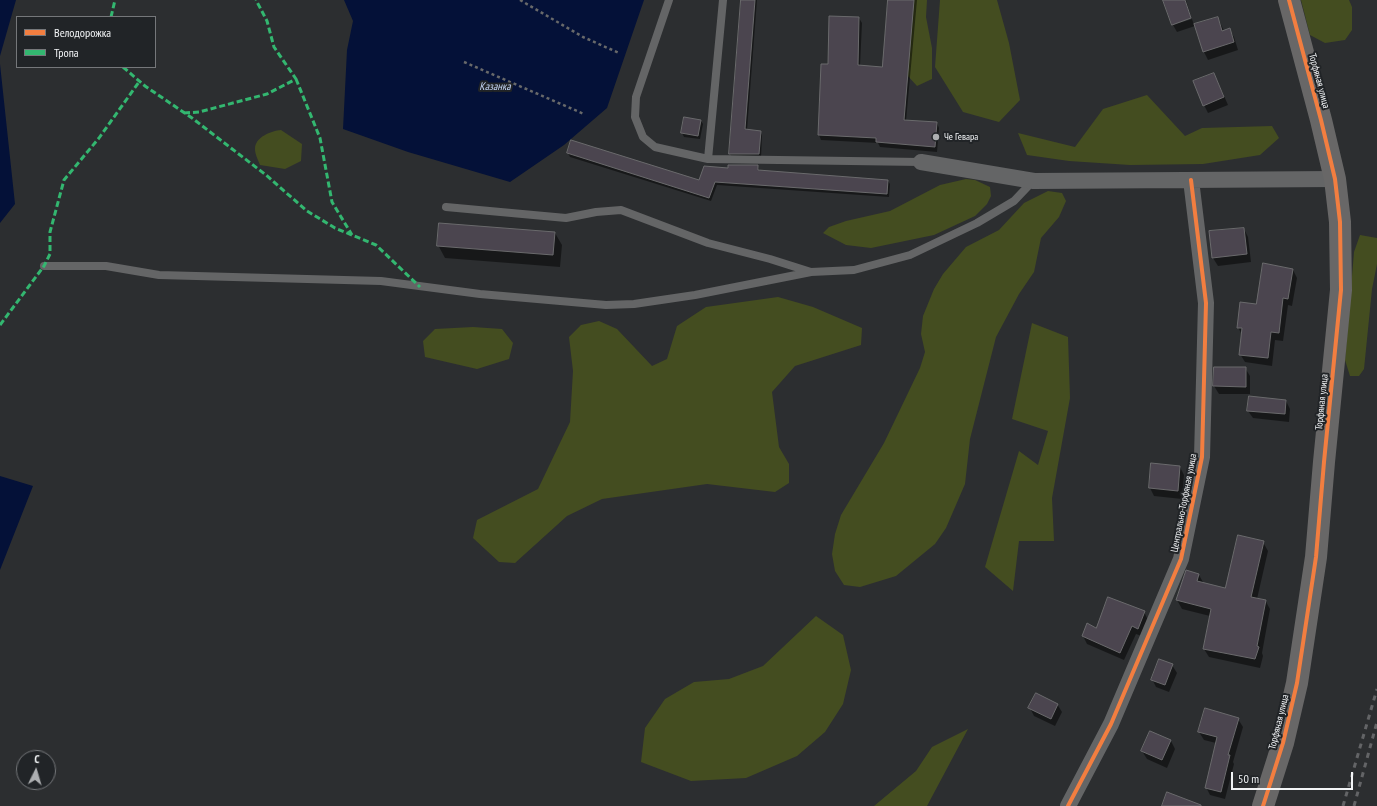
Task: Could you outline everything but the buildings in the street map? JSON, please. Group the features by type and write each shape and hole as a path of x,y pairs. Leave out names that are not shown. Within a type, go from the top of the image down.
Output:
{"street":[{"name":"Торфяная улица","path":"1263,806 1283,743 1297,683 1316,557 1341,290 1340,222 1335,179 1322,120 1289,0"},
{"path":"921,162 1034,181 1335,179"},
{"name":"Центрально-Торфяная улица","path":"1068,806 1111,724 1181,559 1202,457 1206,303 1191,180"}],"lane":[{"path":"669,0 636,97 635,117 643,137 655,148 708,159 921,162"},
{"path":"708,159 724,0"},
{"path":"44,266 106,266 159,275 381,281 480,294 606,305 634,304 695,295 812,272 854,270 910,255 978,223 1014,201 1034,181"},
{"path":"446,207 566,218 596,212 621,210 708,243 770,259 812,272"}],"path":[{"path":"520,0 583,38 619,53"},
{"path":"464,62 584,114"}],"green space":[{"path":"909,0 927,0 926,17 932,48 932,79 917,86 906,74"},
{"path":"940,0 997,0 1009,43 1020,100 999,122 963,112 935,67"},
{"path":"1301,0 1349,0 1352,7 1352,30 1345,40 1325,43 1310,35"},
{"path":"1147,95 1185,136 1202,128 1272,126 1279,138 1260,155 1203,164 1130,165 1069,161 1027,155 1018,133 1075,147 1103,109"},
{"path":"281,130 302,144 301,161 285,169 260,165 255,151 258,141 268,133"},
{"path":"966,179 975,180 990,187 991,196 987,204 975,216 934,235 871,248 846,245 823,233 829,227 846,221 890,211 940,185"},
{"path":"1048,191 1062,193 1066,201 1059,217 1041,238 1034,272 1019,294 996,337 970,439 965,484 946,528 935,544 896,576 860,587 844,585 835,571 832,554 835,534 841,515 884,443 920,368 925,352 921,334 923,316 934,289 943,274 966,247 999,230 1024,203"},
{"path":"1360,235 1377,238 1377,264 1372,289 1364,369 1359,376 1350,376 1345,360 1354,252"},
{"path":"778,297 813,307 862,328 861,345 795,366 772,392 779,447 789,464 789,483 775,492 707,484 602,499 567,516 515,563 499,562 473,538 477,520 538,489 570,422 573,371 569,337 581,325 599,321 617,329 652,366 667,359 677,326 706,307"},
{"path":"1032,323 1068,337 1070,398 1052,498 1054,541 1019,541 1013,591 985,567 1019,451 1038,465 1048,431 1012,419"},
{"path":"473,327 502,329 513,343 509,359 477,369 425,357 423,341 435,329"},
{"path":"816,616 843,635 851,670 843,704 825,732 797,756 746,778 691,781 641,762 645,728 665,699 694,682 729,679 763,666"},
{"path":"968,729 927,806 874,806 916,771 932,747"}],"water":[{"path":"0,0 16,0 0,56"},
{"name":"Казанка","path":"344,0 644,0 607,108 564,145 510,182 408,152 343,129 347,50 353,21"},
{"path":"0,64 15,204 0,223"},
{"path":"0,476 33,486 0,570"}],"railway":[{"path":"1343,806 1377,689"},
{"path":"1354,806 1377,722"}],"marked path":[{"path":"111,16 115,0"},
{"path":"184,113 199,112 267,94 296,79 274,47 267,21 256,0"},
{"path":"124,68 145,86 192,118 266,175 307,211 335,228 376,245 420,287"},
{"path":"296,79 320,138 332,202 352,235"},
{"path":"0,325 44,266 50,254 50,232 64,180 99,138 139,82"}],"cycle path":[{"path":"1263,806 1283,743 1297,683 1316,557 1341,290 1340,222 1335,179 1289,0"},
{"path":"1068,806 1111,724 1181,559 1202,457 1206,303 1191,180"}],"place":[{"name":"Че Гевара","path":"936,137"}]}
